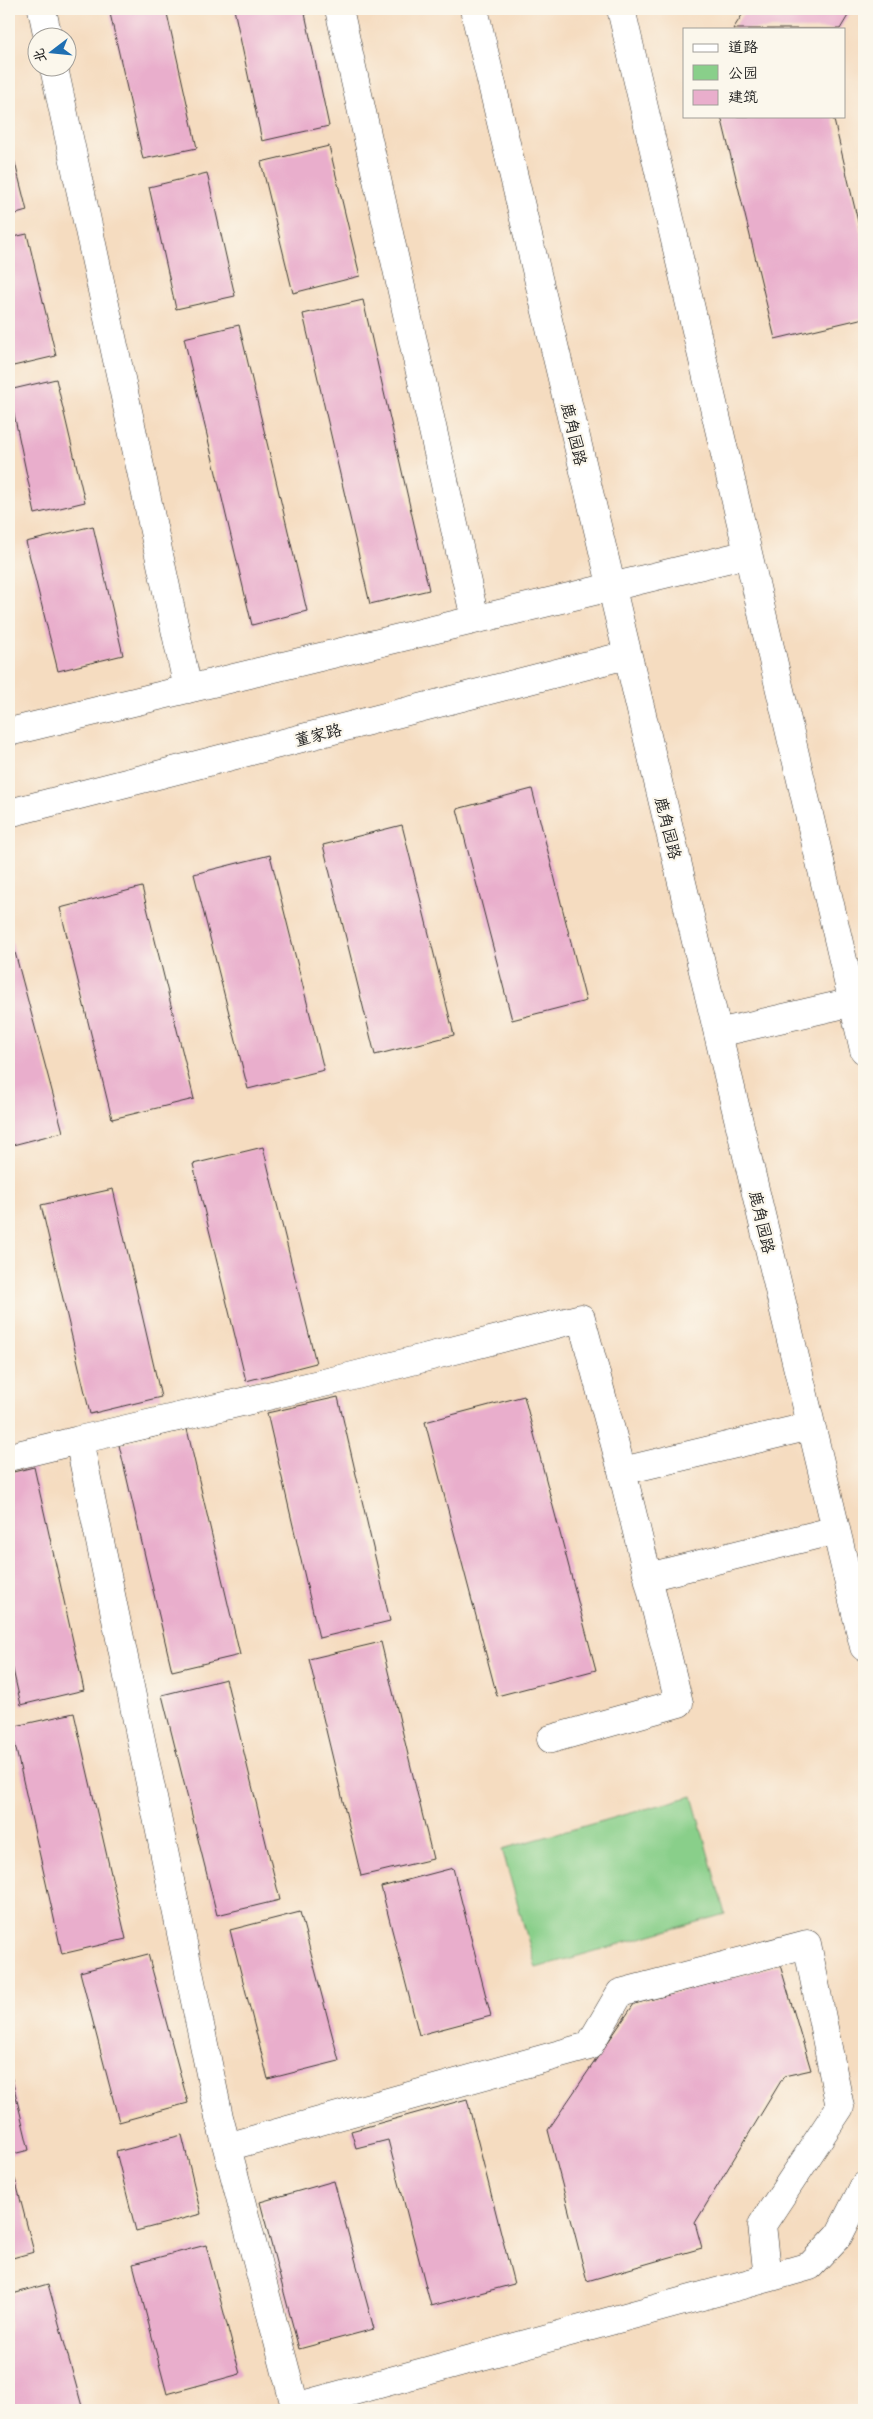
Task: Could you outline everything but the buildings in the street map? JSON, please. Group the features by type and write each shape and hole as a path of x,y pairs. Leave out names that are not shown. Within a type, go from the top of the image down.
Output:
{"street":[{"path":"42,9 46,28"},
{"path":"338,9 475,619"},
{"name":"鹿角园路","path":"474,9 864,1647"},
{"path":"621,9 864,1050"},
{"path":"56,78 188,689"},
{"path":"9,732 748,554"},
{"name":"董家路","path":"9,813 627,655"},
{"path":"718,1033 853,1002"},
{"path":"9,1457 349,1377 581,1318 622,1471 679,1703 550,1739"},
{"path":"622,1471 812,1426"},
{"path":"79,1440 219,2117 295,2409 810,2266 839,2235 864,2186"},
{"path":"648,1577 836,1530"},
{"path":"227,2147 589,2046 620,1993 807,1944 840,2107 762,2225 768,2278"}],"green space":[{"path":"692,1796 725,1914 536,1968 502,1849"}]}
